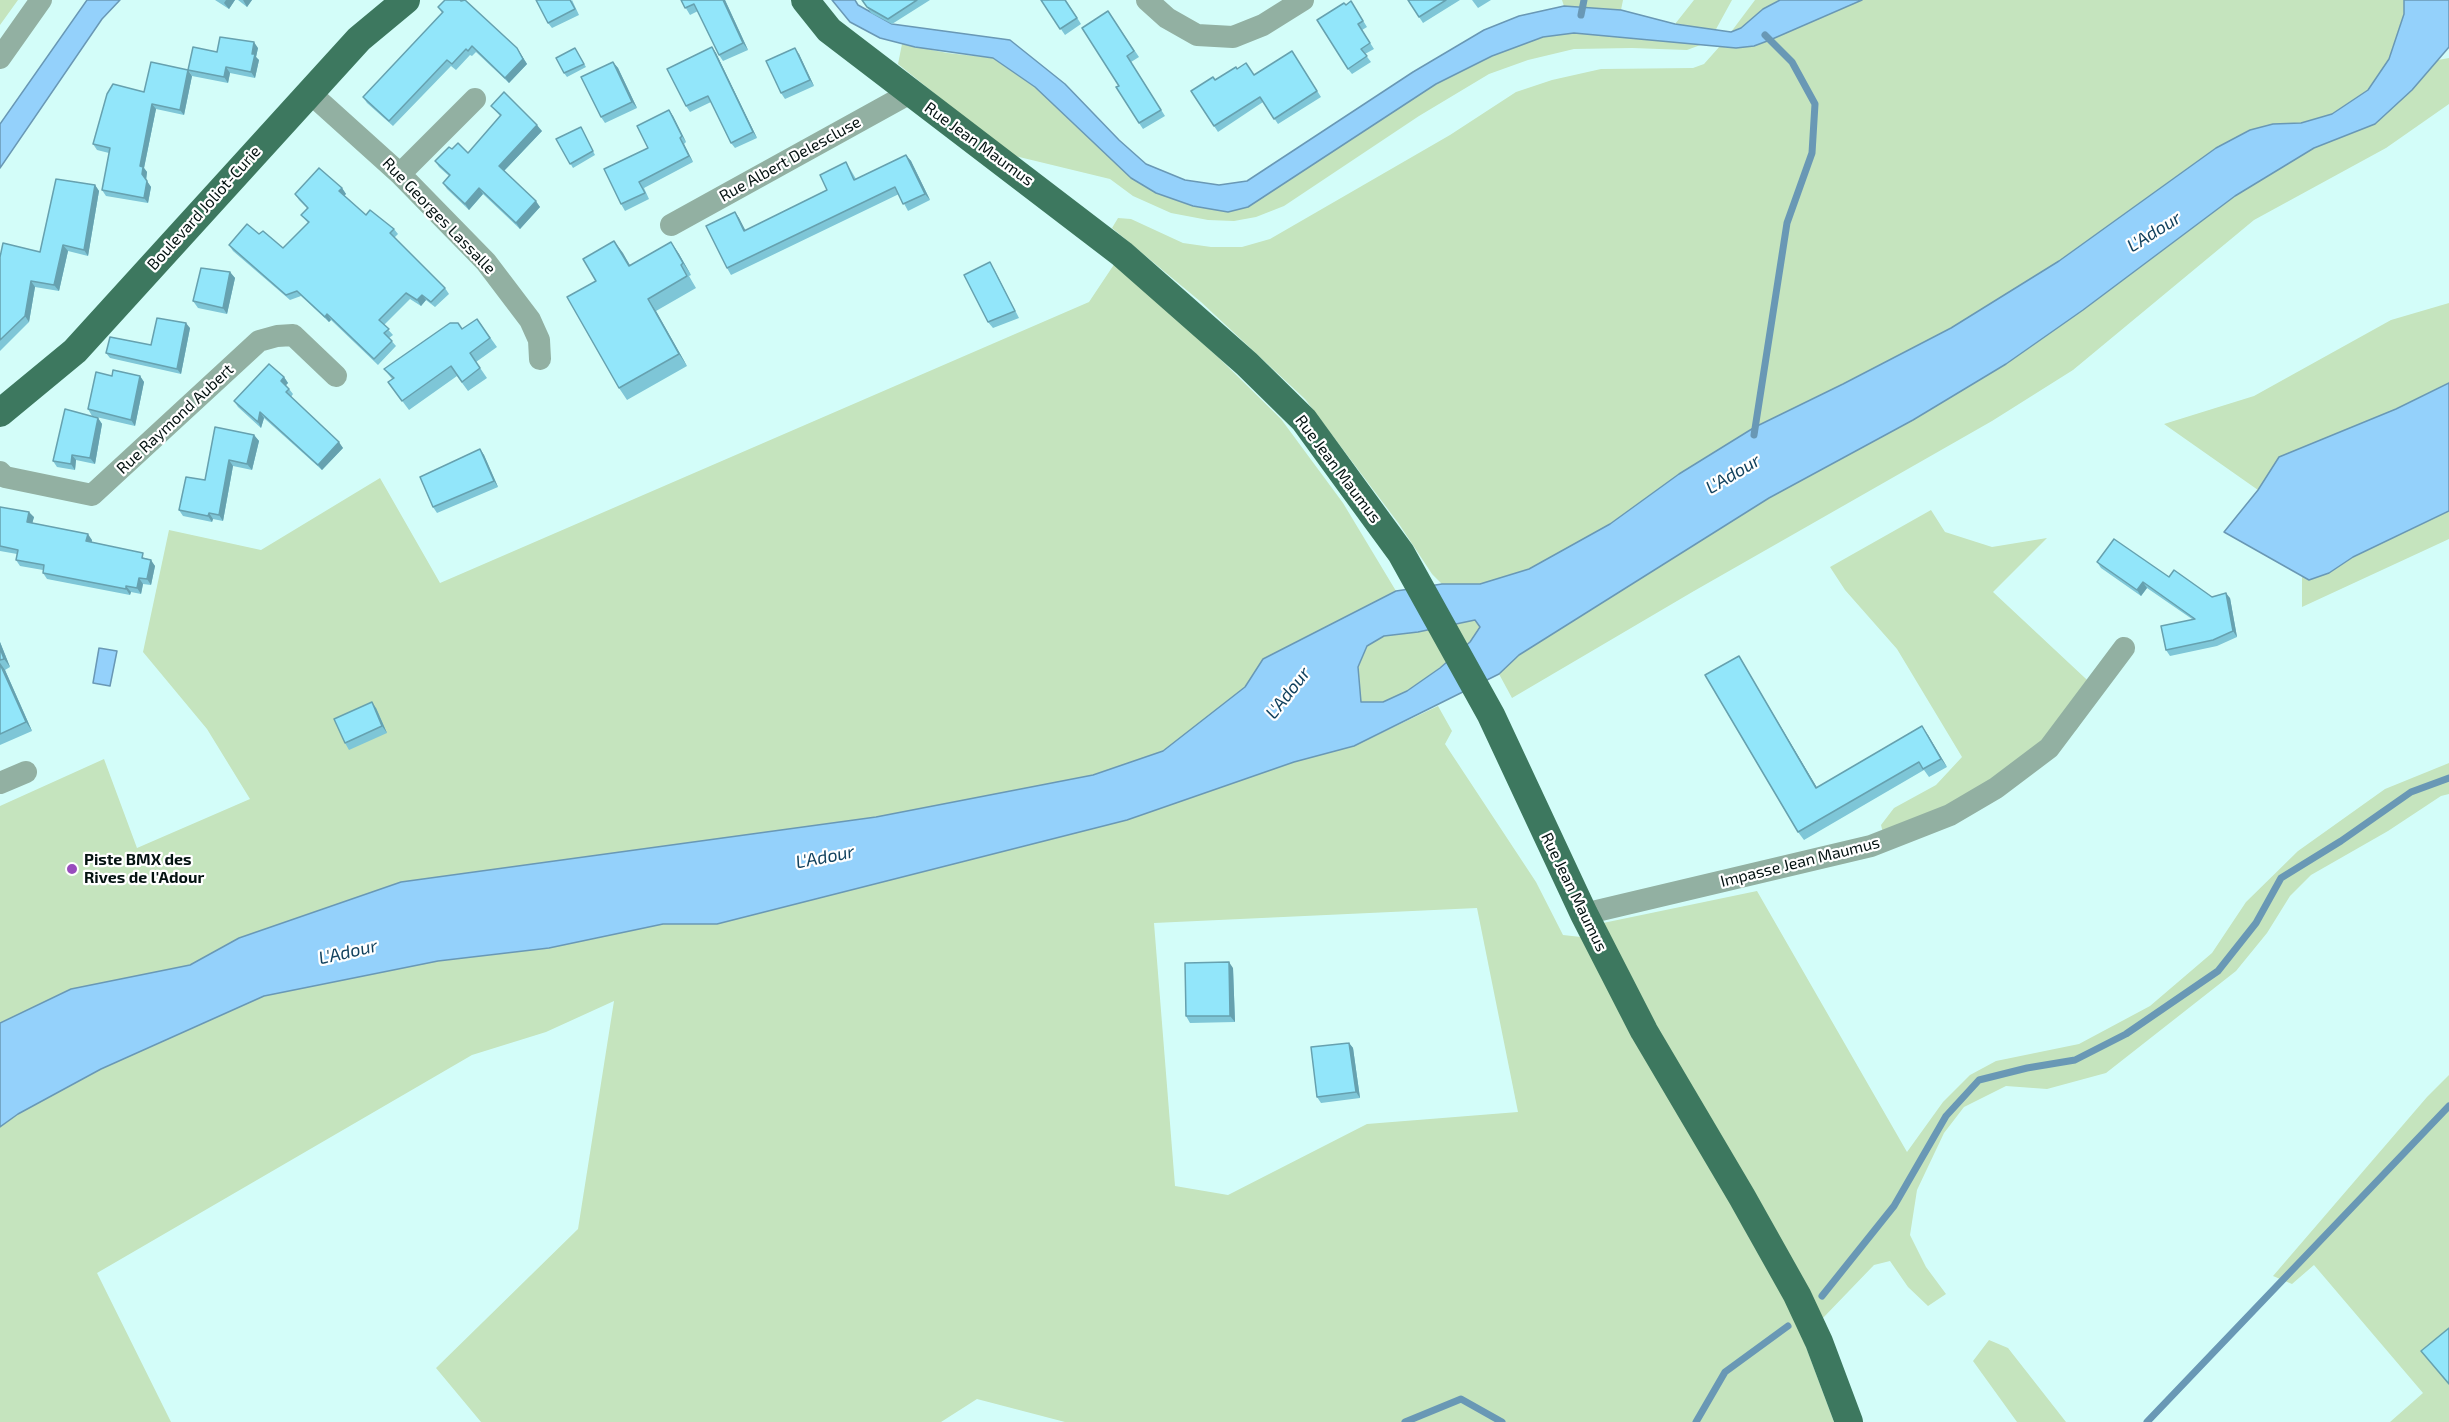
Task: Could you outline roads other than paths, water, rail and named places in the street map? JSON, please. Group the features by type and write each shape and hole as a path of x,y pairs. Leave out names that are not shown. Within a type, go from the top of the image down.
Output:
{"main road":[{"name":"Boulevard Joliot-Curie","path":"0,413 75,351 309,92 359,39 406,0"},
{"name":"Rue Jean Maumus","path":"804,0 829,30 1042,190 1122,254 1247,364 1304,420 1401,554 1491,716 1584,914 1644,1031 1797,1295 1820,1342 1849,1422"}],"street":[{"path":"0,58 41,0"},
{"path":"1148,0 1167,18 1197,35 1233,37 1263,26 1303,0"},
{"name":"Rue Georges Lassalle","path":"309,92 400,174 486,262 530,320 539,340 540,359"},
{"name":"Rue Albert Delescluse","path":"671,225 910,93"},
{"path":"400,174 475,99"},
{"name":"Rue Raymond Aubert","path":"0,472 5,477 92,495 259,341 293,335 336,376"},
{"name":"Impasse Jean Maumus","path":"1584,914 1871,846 1950,815 1996,788 2049,748 2124,648"},
{"path":"0,783 26,772"}],"water":[{"path":"87,0 120,0 102,19 0,168 0,124"},
{"path":"832,0 855,0 858,5 892,24 1010,40 1065,84 1119,140 1146,164 1185,180 1219,185 1247,181 1413,72 1484,30 1519,16 1564,6 1621,10 1675,24 1731,32 1741,28 1763,9 1780,0 1862,0 1754,46 1736,48 1574,33 1543,37 1492,56 1436,84 1248,207 1228,212 1193,206 1156,193 1131,178 1035,87 993,58 915,47 880,38 850,22"},
{"name":"L'Adour","path":"2404,0 2449,0 2449,47 2412,90 2375,124 2314,148 2235,196 2083,310 2006,364 1913,420 1769,498 1519,655 1499,674 1354,746 1294,762 1127,820 717,924 663,924 549,948 438,961 264,996 101,1069 18,1114 0,1127 0,1023 71,989 190,965 239,938 401,882 876,817 1093,775 1163,751 1245,687 1263,659 1396,591 1442,584 1480,584 1529,569 1610,524 1679,474 1755,427 1951,328 2059,261 2216,148 2250,130 2273,124 2301,123 2332,114 2368,90 2389,59 2404,14","holes":["1475,620 1480,627 1470,642 1440,668 1407,691 1383,702 1361,702 1358,667 1367,646 1384,636 1418,632"]},
{"path":"2449,383 2449,511 2353,557 2329,573 2309,580 2224,532 2258,490 2279,457 2396,409"},
{"path":"99,648 117,651 110,686 93,683"}],"waterway":[{"path":"1581,15 1584,0"},
{"path":"1754,435 1787,223 1812,153 1815,104 1792,62 1765,35"},
{"path":"1822,1296 1894,1206 1946,1116 1979,1080 2027,1068 2075,1060 2126,1034 2218,971 2256,923 2281,878 2341,841 2411,792 2449,778"},
{"path":"2147,1422 2449,1106"},
{"path":"1696,1422 1725,1372 1788,1326"},
{"path":"1405,1422 1461,1399 1502,1422"}],"place":[{"name":"Piste BMX des Rives de l'Adour","path":"72,869"}]}
